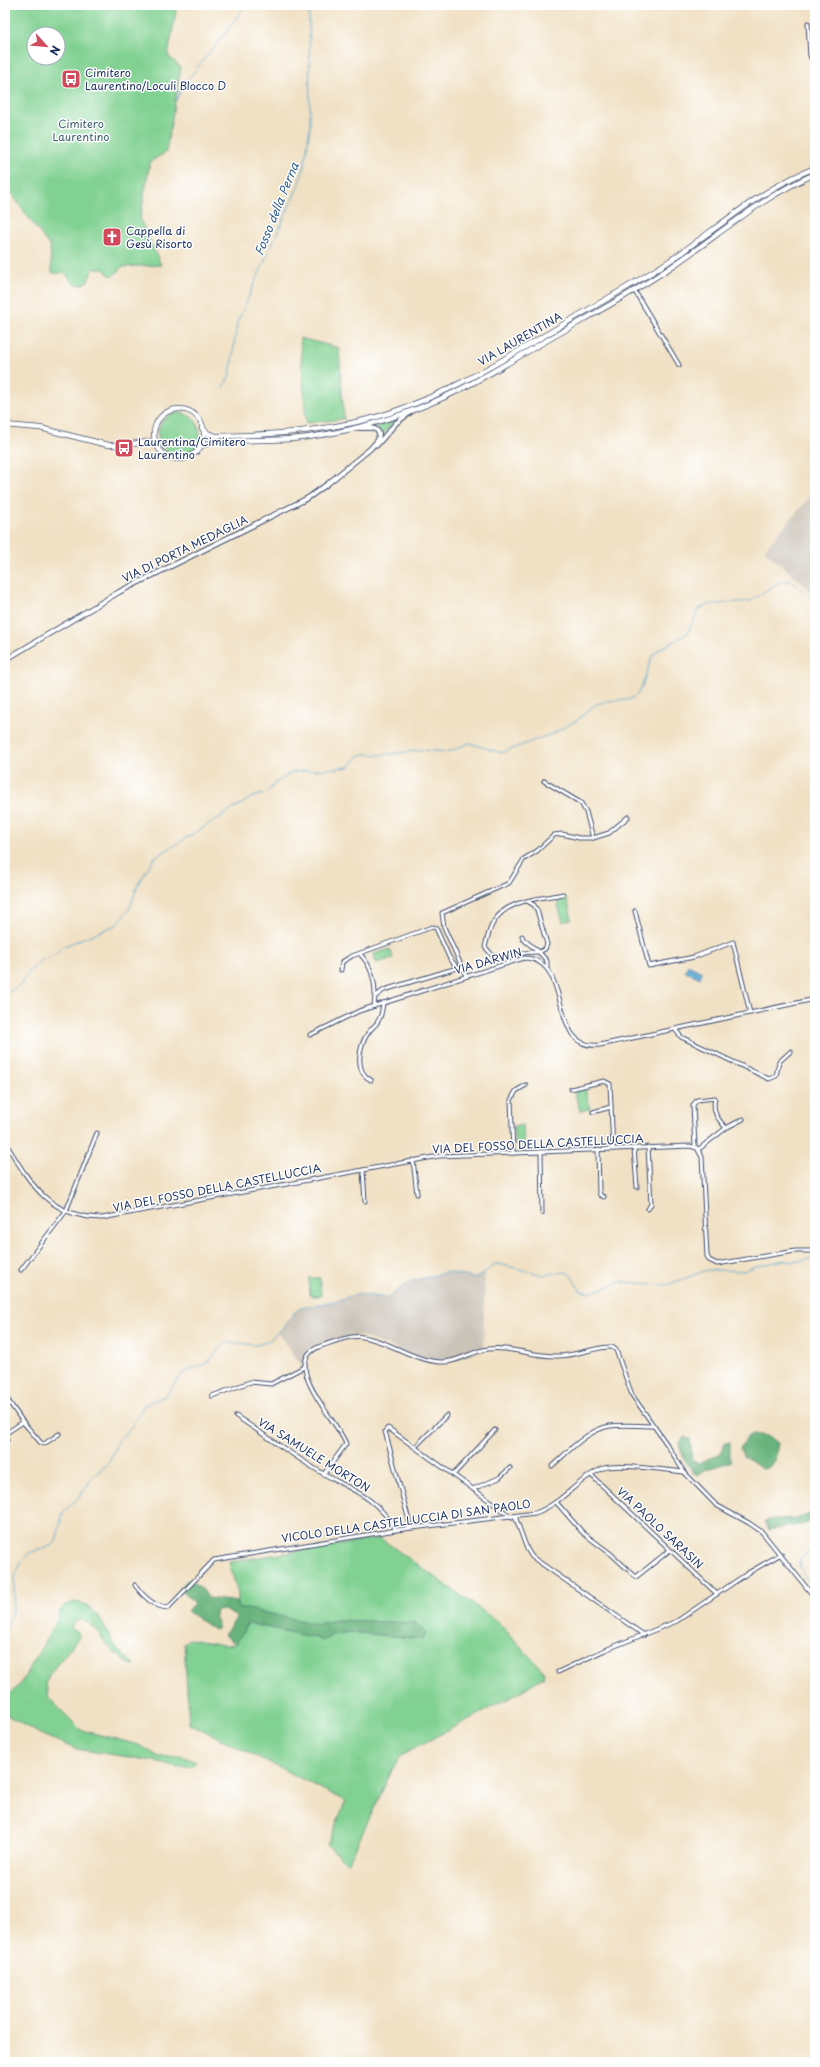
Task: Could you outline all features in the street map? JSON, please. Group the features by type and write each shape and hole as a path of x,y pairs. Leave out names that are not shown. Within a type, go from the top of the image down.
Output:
{"main road":[{"name":"VIA LAURENTINA","path":"202,428 209,434 216,436 316,429 370,418 428,398 477,374 650,273 757,198 787,180 815,168"},
{"name":"VIA LAURENTINA","path":"200,446 215,442 294,438 353,429 373,424 415,409 474,382 634,290 673,266 759,203 815,174"},
{"path":"172,411 187,411 194,415 202,428 203,436 200,446 191,456 179,459 166,456 161,452 155,441 156,426 159,419 172,411"},
{"path":"5,424 40,428 108,445 124,445 155,441"}],"street":[{"path":"808,22 810,55 815,66"},
{"path":"634,290 679,365"},
{"name":"VIA DI PORTA MEDAGLIA","path":"370,449 376,446 397,422 415,409"},
{"name":"VIA DI PORTA MEDAGLIA","path":"5,660 118,592 308,498 332,481 370,449 378,440 378,431 373,428 353,429"},
{"path":"544,781 581,803 587,816 593,838"},
{"path":"466,976 444,927 442,913 509,883 524,859 537,851 554,835 562,834 593,838 609,833 628,817"},
{"path":"586,838 590,830"},
{"path":"527,901 534,905 537,910 547,942 545,949 539,952 528,951 500,957 493,956 485,947 492,924 498,916 512,905 527,901 563,894"},
{"path":"635,911 649,966 694,957 733,942 750,1013"},
{"path":"341,970 342,962 434,927 449,957 457,968 384,990 376,996"},
{"path":"522,936 547,961 547,967 553,978 568,1027 574,1036 584,1044 598,1046 815,999"},
{"path":"360,954 368,961 373,978 376,996 374,1006"},
{"name":"VIA DARWIN","path":"310,1035 346,1015 524,958 536,960 547,967"},
{"path":"371,1080 362,1073 360,1066 361,1052 368,1033 379,1021 382,1003"},
{"path":"675,1029 681,1037 769,1079 776,1076 779,1062 791,1051"},
{"path":"571,1089 607,1081 610,1084 613,1149"},
{"path":"513,1153 511,1100 516,1091 526,1085"},
{"path":"695,1147 693,1105 697,1100 715,1098 715,1115 726,1128"},
{"path":"593,1112 611,1107"},
{"path":"743,1119 726,1128 699,1149 702,1160 707,1256 709,1260 717,1264 750,1260 787,1252 815,1252"},
{"path":"21,1270 66,1211 97,1133"},
{"name":"VIA DEL FOSSO DELLA CASTELLUCCIA","path":"5,1142 34,1188 49,1202 66,1211 92,1218 112,1218 439,1156 648,1147 695,1147 699,1149"},
{"path":"648,1147 651,1204 648,1209"},
{"path":"634,1148 637,1187"},
{"path":"598,1150 599,1192 600,1195 604,1197"},
{"path":"541,1152 542,1213"},
{"path":"413,1160 417,1194"},
{"path":"363,1170 365,1201"},
{"path":"324,1474 346,1447 346,1443 313,1390 304,1367 307,1356 315,1348 360,1336 370,1338 427,1360 442,1362 453,1361 471,1353 490,1348 515,1349 556,1356 574,1355 611,1346 616,1350 632,1395 684,1472 716,1505 760,1530 781,1554 815,1598"},
{"path":"212,1396 250,1382 270,1384 304,1367"},
{"path":"5,1396 41,1444 44,1444 59,1434"},
{"path":"415,1447 447,1415"},
{"name":"VIA SAMUELE MORTON","path":"236,1416 324,1474 366,1496 387,1517 396,1530"},
{"path":"6,1437 23,1422"},
{"path":"552,1466 583,1439 599,1430 621,1426 654,1426"},
{"path":"411,1528 385,1431 386,1428 389,1428 514,1517 527,1549 532,1557 644,1635"},
{"path":"453,1475 495,1430"},
{"name":"VICOLO DELLA CASTELLUCCIA DI SAN PAOLO","path":"135,1585 143,1595 152,1602 168,1608 214,1560 396,1530 514,1517 537,1512 556,1502 601,1469 613,1466 684,1472"},
{"path":"473,1489 499,1478 510,1468"},
{"name":"VIA PAOLO SARASIN","path":"591,1476 717,1594"},
{"path":"556,1502 583,1534 611,1554 636,1577 670,1550"},
{"path":"558,1672 605,1650 677,1621 781,1554"},
{"path":"5,2058 8,2062"}],"shaded area":[{"path":"815,491 815,595 764,550"},
{"path":"447,1272 474,1278 485,1273 483,1350 453,1361 442,1362 427,1360 363,1337 353,1337 315,1348 307,1356 305,1370 278,1333 295,1312 301,1308 339,1300 356,1294 390,1297 409,1282"}],"green space":[{"name":"Cimitero Laurentino","path":"5,5 177,5 168,56 181,67 166,152 150,162 140,219 161,265 121,267 118,272 112,276 104,269 93,269 88,281 81,285 74,284 65,273 52,273 50,247 5,185"},
{"path":"300,338 339,348 344,419 306,423"},
{"path":"175,413 183,413 191,416 197,422 200,434 197,446 191,452 183,455 175,455 167,452 161,446 158,438 158,430 161,422 167,416"},
{"path":"394,422 381,437 376,426"},
{"path":"567,899 572,919 563,922 557,902"},
{"path":"390,949 393,958 376,963 374,954"},
{"path":"585,1088 590,1109 580,1111 574,1091"},
{"path":"523,1125 524,1146 515,1146 513,1126"},
{"path":"309,1278 320,1278 321,1296 310,1296"},
{"path":"753,1434 766,1436 778,1443 775,1460 768,1468 762,1469 743,1456 740,1448 748,1436"},
{"path":"684,1437 690,1439 692,1460 699,1463 721,1453 725,1443 730,1442 730,1458 732,1461 705,1470 698,1475 693,1473 684,1459 679,1445"},
{"path":"815,1509 815,1517 806,1524 769,1530 765,1521 771,1519 798,1518 810,1514"},
{"path":"380,1538 498,1622 544,1672 543,1677 515,1695 403,1754 393,1768 348,1864 327,1845 346,1801 189,1723 184,1643 189,1639 224,1645 235,1644 248,1623 316,1638 322,1641 334,1634 350,1632 423,1639 416,1623 336,1620 317,1624 238,1607 238,1594 229,1562"},
{"path":"189,1579 204,1591 208,1598 238,1602 238,1607 317,1624 336,1620 416,1623 426,1634 423,1639 350,1632 334,1634 322,1641 316,1638 248,1623 236,1644 224,1635 237,1617 222,1609 216,1610 215,1616 218,1622 217,1629 214,1630 187,1611 194,1603 179,1588"},
{"path":"74,1602 83,1604 96,1613 118,1650 135,1664 132,1665 115,1653 106,1644 93,1626 84,1621 78,1620 72,1625 71,1629 78,1632 79,1637 49,1675 46,1684 49,1698 81,1730 139,1745 159,1757 182,1756 196,1762 193,1766 177,1767 155,1761 76,1749 42,1735 5,1714 5,1694 11,1693 20,1685 57,1620 60,1611 67,1605"}],"water":[{"path":"688,965 702,972 700,978 685,971"}],"waterway":[{"path":"176,101 182,86 225,34 245,5"},
{"name":"Fosso della Perna","path":"223,387 230,376 237,323 297,189 304,168 310,127 309,5"},
{"path":"5,995 22,983 29,971 43,959 53,956 62,947 116,925 130,908 137,886 154,858 251,798 266,793 278,781 293,772 349,767 359,756 364,754 382,755 422,750 449,752 469,743 501,753 554,733 576,721 594,705 607,701 631,699 637,695 642,686 652,657 658,650 687,634 699,609 707,605 750,601 783,580 796,585 815,599"},
{"path":"5,1630 13,1610 15,1576 23,1559 31,1552 51,1546 56,1542 63,1512 80,1496 93,1476 109,1463 118,1440 130,1429 144,1405 165,1396 183,1373 209,1362 222,1345 228,1342 256,1345 267,1342 284,1327 293,1314 301,1308 339,1300 356,1294 388,1298 409,1282 447,1272 474,1278 482,1275 495,1264 543,1275 564,1272 570,1274 580,1290 592,1292 622,1282 667,1285 707,1270 745,1271 752,1267 785,1260 792,1262 815,1258"},
{"path":"815,1549 804,1555 799,1561 801,1569 815,1589"}],"place":[{"name":"Cimitero Laurentino/Loculi Blocco D","path":"71,79"},
{"name":"Cappella di Gesù Risorto","path":"112,237"},
{"name":"Laurentina/Cimitero Laurentino","path":"124,448"}]}
